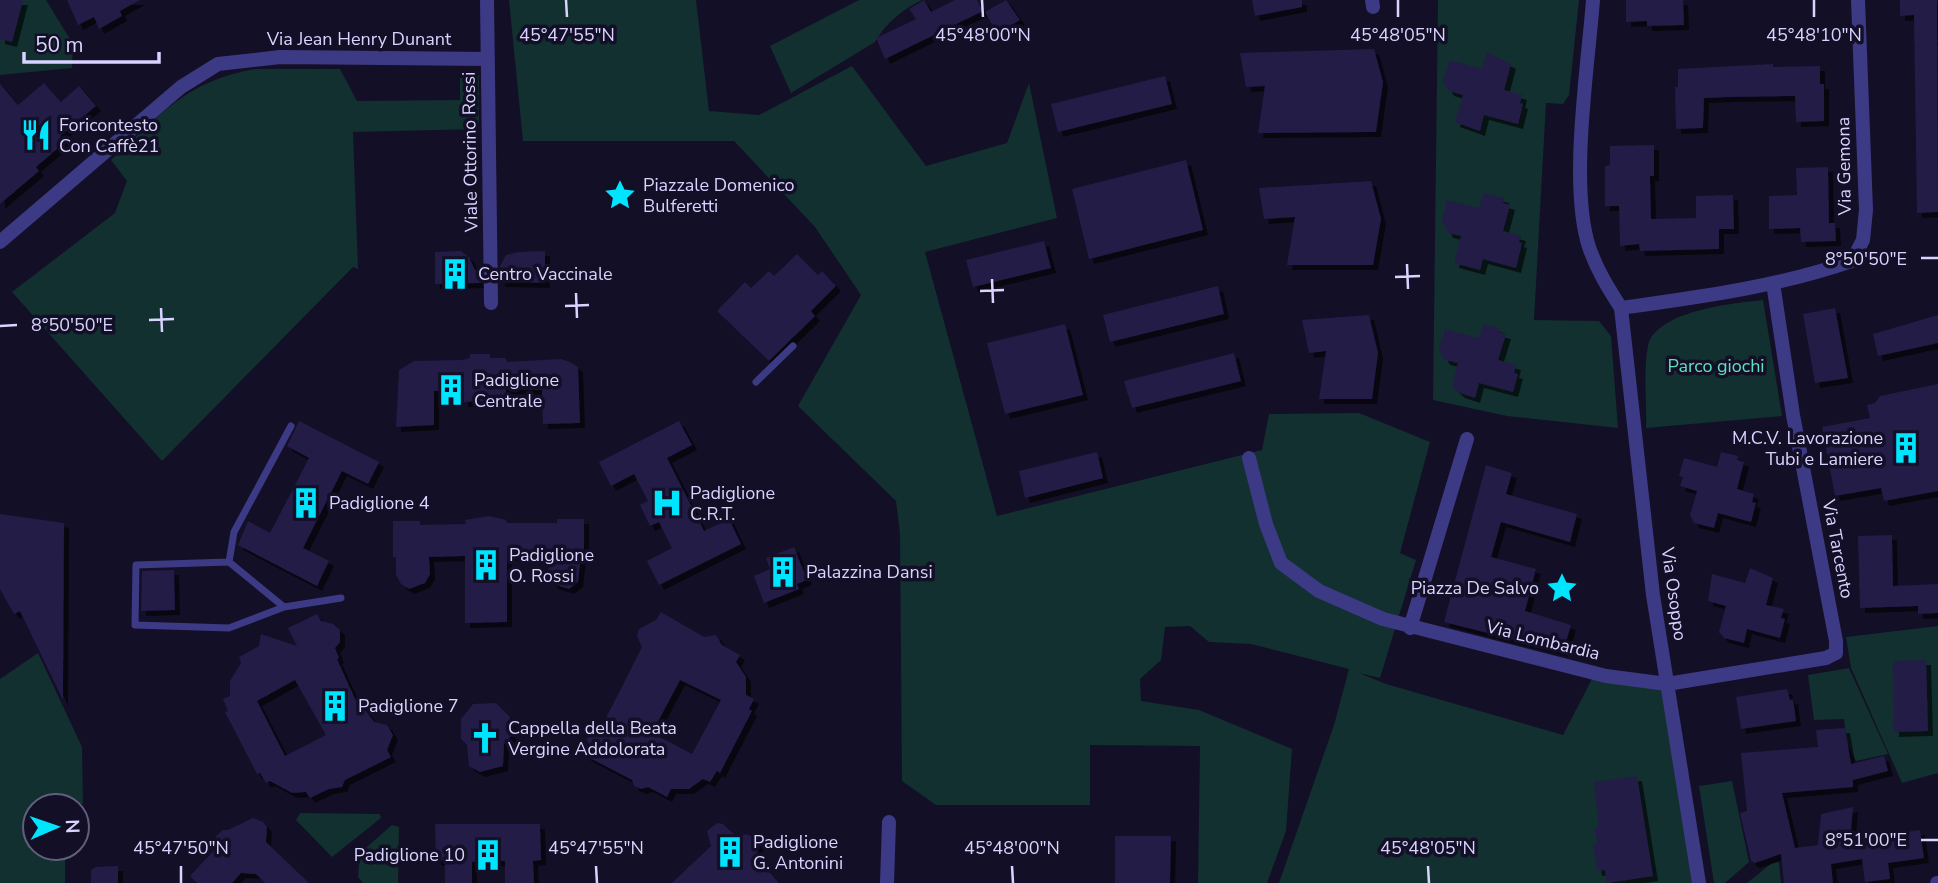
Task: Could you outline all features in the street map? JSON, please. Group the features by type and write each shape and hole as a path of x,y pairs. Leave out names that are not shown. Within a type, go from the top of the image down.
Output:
{"street":[{"name":"Viale Ottorino Rossi","path":"487,0 491,303"},
{"path":"1593,0 1582,144 1581,210 1588,244 1601,278 1622,308"},
{"name":"Via Gemona","path":"1622,308 1728,293 1852,261 1863,240 1866,210 1858,0"},
{"name":"Via Jean Henry Dunant","path":"0,242 181,87 218,64 279,57 488,59"},
{"name":"Via Tarcento","path":"1667,684 1826,658 1836,653 1793,415 1773,283"},
{"name":"Via Osoppo","path":"1622,308 1653,595 1699,883"},
{"path":"1410,628 1467,439"},
{"name":"Via Lombardia","path":"1249,458 1266,524 1281,563 1319,592 1410,628 1606,676 1667,684"},
{"path":"887,883 889,822"}],"lane":[{"path":"756,382 793,346"},
{"path":"229,562 233,532 291,426"},
{"path":"284,607 229,562 136,565 135,625 229,628 284,607 341,598"}],"green space":[{"path":"0,0 46,0 73,44 72,68 0,75"},
{"path":"509,0 696,0 709,111 759,115 852,66 926,166 1007,143 1029,83 1057,218 925,252 997,516 1262,450 1269,414 1359,413 1430,442 1400,553 1416,560 1380,678 1359,673 1386,684 1563,735 1592,679 1667,684 1699,883 1279,883 1334,725 1349,669 1251,644 1209,642 1190,626 1165,627 1161,660 1140,679 1141,701 1199,710 1292,749 1286,831 1267,883 1198,883 1200,746 1090,745 1090,805 936,805 902,781 900,534 896,501 798,406 861,295 815,227 734,141 523,141"},
{"path":"859,0 922,0 895,18 875,42 791,93 770,46"},
{"path":"1438,0 1579,0 1569,95 1563,104 1546,103 1534,320 1599,321 1611,336 1618,428 1507,416 1433,400"},
{"path":"255,69 340,69 357,101 460,100 460,75 479,75 479,129 353,132 358,269 353,267 162,461 12,292 115,213 127,181 111,160 144,128 192,91 210,82"},
{"name":"Parco giochi","path":"1763,300 1782,416 1646,428 1645,376 1648,346 1654,334 1665,324 1697,311"},
{"path":"1938,626 1938,773 1902,783 1851,668 1846,637"},
{"path":"38,653 82,747 83,792 21,792 21,862 65,862 65,883 0,883 0,679"},
{"path":"1849,668 1888,754 1856,761 1847,743 1844,719 1814,720 1808,675"},
{"path":"1732,781 1749,862 1725,883 1714,883 1699,786"},
{"path":"300,813 380,814 381,818 332,857 296,820"},
{"path":"392,825 399,827 398,883 363,883 358,877 360,853"},
{"path":"1779,862 1781,883 1747,883 1772,863"}],"building":[{"path":"0,0 23,0 12,42 0,39"},
{"path":"67,0 140,0 120,11 122,16 99,29 94,17 78,25"},
{"path":"924,0 931,12 955,0 977,0 983,11 885,59 876,38 916,19 909,9"},
{"path":"1006,0 1020,20 997,33 985,12"},
{"path":"1252,0 1302,0 1302,7 1255,16"},
{"path":"1626,0 1683,0 1684,25 1647,26 1647,21 1626,22"},
{"path":"1900,0 1937,0 1938,212 1917,213 1914,15 1900,16"},
{"path":"1374,49 1383,82 1376,132 1258,133 1265,86 1246,87 1240,53"},
{"path":"1487,52 1511,64 1504,90 1522,95 1520,103 1523,104 1518,124 1484,115 1480,131 1455,122 1463,95 1449,91 1443,81 1450,60 1482,69"},
{"path":"1773,64 1773,67 1820,66 1820,84 1824,84 1824,121 1796,122 1795,96 1704,98 1703,128 1676,129 1675,87 1678,87 1678,69"},
{"path":"1165,76 1172,104 1058,132 1051,104"},
{"path":"44,83 61,102 79,86 96,106 60,136 64,143 36,167 39,171 0,204 0,84 18,105"},
{"path":"1654,145 1654,176 1650,176 1651,219 1696,218 1696,196 1733,195 1734,229 1719,229 1719,249 1640,251 1639,244 1620,246 1619,206 1605,206 1605,166 1610,165 1610,146"},
{"path":"1186,160 1203,230 1089,259 1072,189"},
{"path":"1828,167 1829,223 1835,223 1836,241 1801,242 1800,228 1769,229 1769,196 1797,195 1796,168"},
{"path":"1371,181 1381,219 1373,265 1287,265 1295,217 1264,219 1259,188"},
{"path":"1484,193 1504,198 1503,203 1510,205 1503,231 1521,236 1516,268 1483,259 1480,270 1454,263 1461,236 1448,233 1442,219 1447,200 1479,208"},
{"path":"1044,241 1051,268 973,287 966,260"},
{"name":"Centro Vaccinale","path":"461,251 469,257 475,270 481,269 481,283 435,284 435,252"},
{"path":"545,251 545,283 500,282 500,266 506,255"},
{"path":"797,254 818,275 822,271 836,286 811,311 815,316 769,361 717,311 745,282 751,288 769,271 774,276"},
{"path":"1218,286 1224,314 1110,342 1103,315"},
{"path":"1835,308 1848,378 1815,383 1803,314"},
{"path":"1369,315 1378,353 1372,399 1319,399 1326,351 1309,353 1302,320"},
{"path":"1938,315 1938,343 1878,356 1873,334"},
{"path":"1065,324 1083,395 1005,414 987,343"},
{"path":"1483,324 1499,328 1498,332 1506,334 1498,360 1516,365 1514,373 1518,374 1513,392 1479,383 1475,398 1460,393 1452,386 1458,363 1445,360 1439,349 1445,329 1479,338"},
{"path":"1234,353 1241,381 1132,408 1124,381"},
{"name":"Padiglione Centrale","path":"470,354 490,354 490,358 505,358 507,362 561,359 578,367 580,423 543,424 542,390 506,389 506,401 463,402 463,391 434,391 434,425 396,427 399,370 414,361 463,360 470,358"},
{"name":"M.C.V. Lavorazione Tubi e Lamiere","path":"1938,384 1938,491 1884,501 1881,488 1835,496 1822,427 1870,418 1867,405 1875,403 1880,396"},
{"name":"Padiglione 4","path":"299,421 379,462 368,484 342,471 303,548 329,561 317,586 238,545 248,521 270,533 309,458 287,446"},
{"name":"Padiglione C.R.T.","path":"679,421 692,445 667,458 704,531 729,519 741,544 659,585 647,561 672,548 659,522 650,526 640,505 648,501 634,474 611,486 599,462"},
{"path":"1097,452 1103,478 1025,498 1019,471"},
{"path":"1721,452 1738,456 1737,460 1744,462 1737,489 1754,494 1752,502 1756,503 1751,522 1718,513 1714,528 1694,523 1690,515 1697,491 1680,486 1683,477 1679,476 1684,458 1717,467"},
{"path":"1486,465 1512,473 1506,494 1577,514 1570,542 1501,522 1491,557 1536,569 1525,611 1571,625 1563,652 1444,622"},
{"path":"0,514 64,523 63,700 20,611 14,614 0,589"},
{"name":"Padiglione O. Rossi","path":"489,516 506,520 507,523 557,523 557,519 584,519 584,555 581,555 578,582 569,589 553,584 549,576 548,556 507,556 507,622 465,623 465,556 429,557 430,574 425,583 409,589 401,584 396,575 396,557 393,557 393,521 420,521 420,525 466,524 465,520"},
{"path":"1892,535 1893,586 1938,584 1938,613 1918,614 1918,606 1860,608 1858,536"},
{"name":"Palazzina Dansi","path":"794,547 807,580 797,584 799,589 764,603 754,576 770,569 766,558"},
{"path":"1750,568 1773,578 1766,605 1784,609 1781,618 1785,619 1780,638 1747,629 1744,643 1724,638 1719,632 1726,606 1708,601 1712,574 1745,583"},
{"path":"174,570 175,610 141,611 142,571"},
{"path":"661,612 704,637 716,635 722,645 740,655 736,662 746,677 746,695 754,699 749,709 752,711 720,773 717,771 710,782 703,779 689,789 671,789 667,797 648,787 641,789 634,786 632,780 586,756 591,747 587,740 588,727 604,722 642,647 637,636 639,629 656,620","holes":["680,680 721,700 692,754 652,733"]},
{"name":"Padiglione 7","path":"317,614 321,621 333,624 340,630 340,642 335,648 339,658 337,659 356,701 358,700 374,722 387,725 393,735 387,750 391,757 345,780 342,787 329,789 310,798 306,792 292,793 270,781 266,783 260,773 257,774 225,712 228,711 223,699 230,696 230,681 241,663 239,657 259,646 261,634 297,646 288,628","holes":["295,680 326,735 285,756 257,701"]},
{"path":"1926,660 1928,731 1894,732 1893,661"},
{"path":"1787,689 1790,700 1793,699 1796,721 1741,729 1736,697"},
{"name":"Cappella della Beata Vergine Addolorata","path":"496,703 510,717 511,736 504,744 503,766 480,772 469,766 467,745 461,739 461,719 473,704"},
{"path":"1845,728 1851,764 1884,756 1888,771 1853,780 1853,787 1782,793 1795,848 1818,845 1821,814 1853,807 1850,841 1920,830 1924,858 1888,863 1890,879 1865,882 1862,859 1831,864 1833,883 1784,883 1781,854 1755,863 1751,861 1740,813 1747,811 1741,753 1818,747 1816,730"},
{"path":"1637,776 1653,876 1607,883 1605,870 1597,871 1593,844 1597,843 1595,827 1599,826 1594,782"},
{"path":"253,818 267,827 266,842 309,883 265,883 256,874 241,873 232,883 197,883 190,876 216,848 215,837 223,830"},
{"name":"Padiglione G. Antonini","path":"717,823 723,824 737,837 746,834 753,837 758,845 757,857 779,883 672,883 711,846 707,831"},
{"name":"Padiglione 10","path":"435,824 540,824 541,860 533,861 534,883 505,883 505,861 472,862 472,883 445,883 445,860 436,861"},
{"path":"1115,836 1171,836 1170,883 1115,883"},
{"path":"118,866 118,883 91,883 91,870 96,867"}],"place":[{"name":"Foricontesto Con Caffè21","path":"36,135"},
{"name":"Piazzale Domenico Bulferetti","path":"620,195"},
{"name":"Centro Vaccinale","path":"455,274"},
{"name":"Padiglione Centrale","path":"451,390"},
{"name":"M.C.V. Lavorazione Tubi e Lamiere","path":"1906,448"},
{"name":"Padiglione 4","path":"306,503"},
{"name":"Padiglione C.R.T.","path":"667,503"},
{"name":"Padiglione O. Rossi","path":"486,565"},
{"name":"Palazzina Dansi","path":"783,572"},
{"name":"Piazza De Salvo","path":"1562,588"},
{"name":"Padiglione 7","path":"335,706"},
{"name":"Cappella della Beata Vergine Addolorata","path":"485,738"},
{"name":"Padiglione G. Antonini","path":"730,852"},
{"name":"Padiglione 10","path":"488,855"}]}
